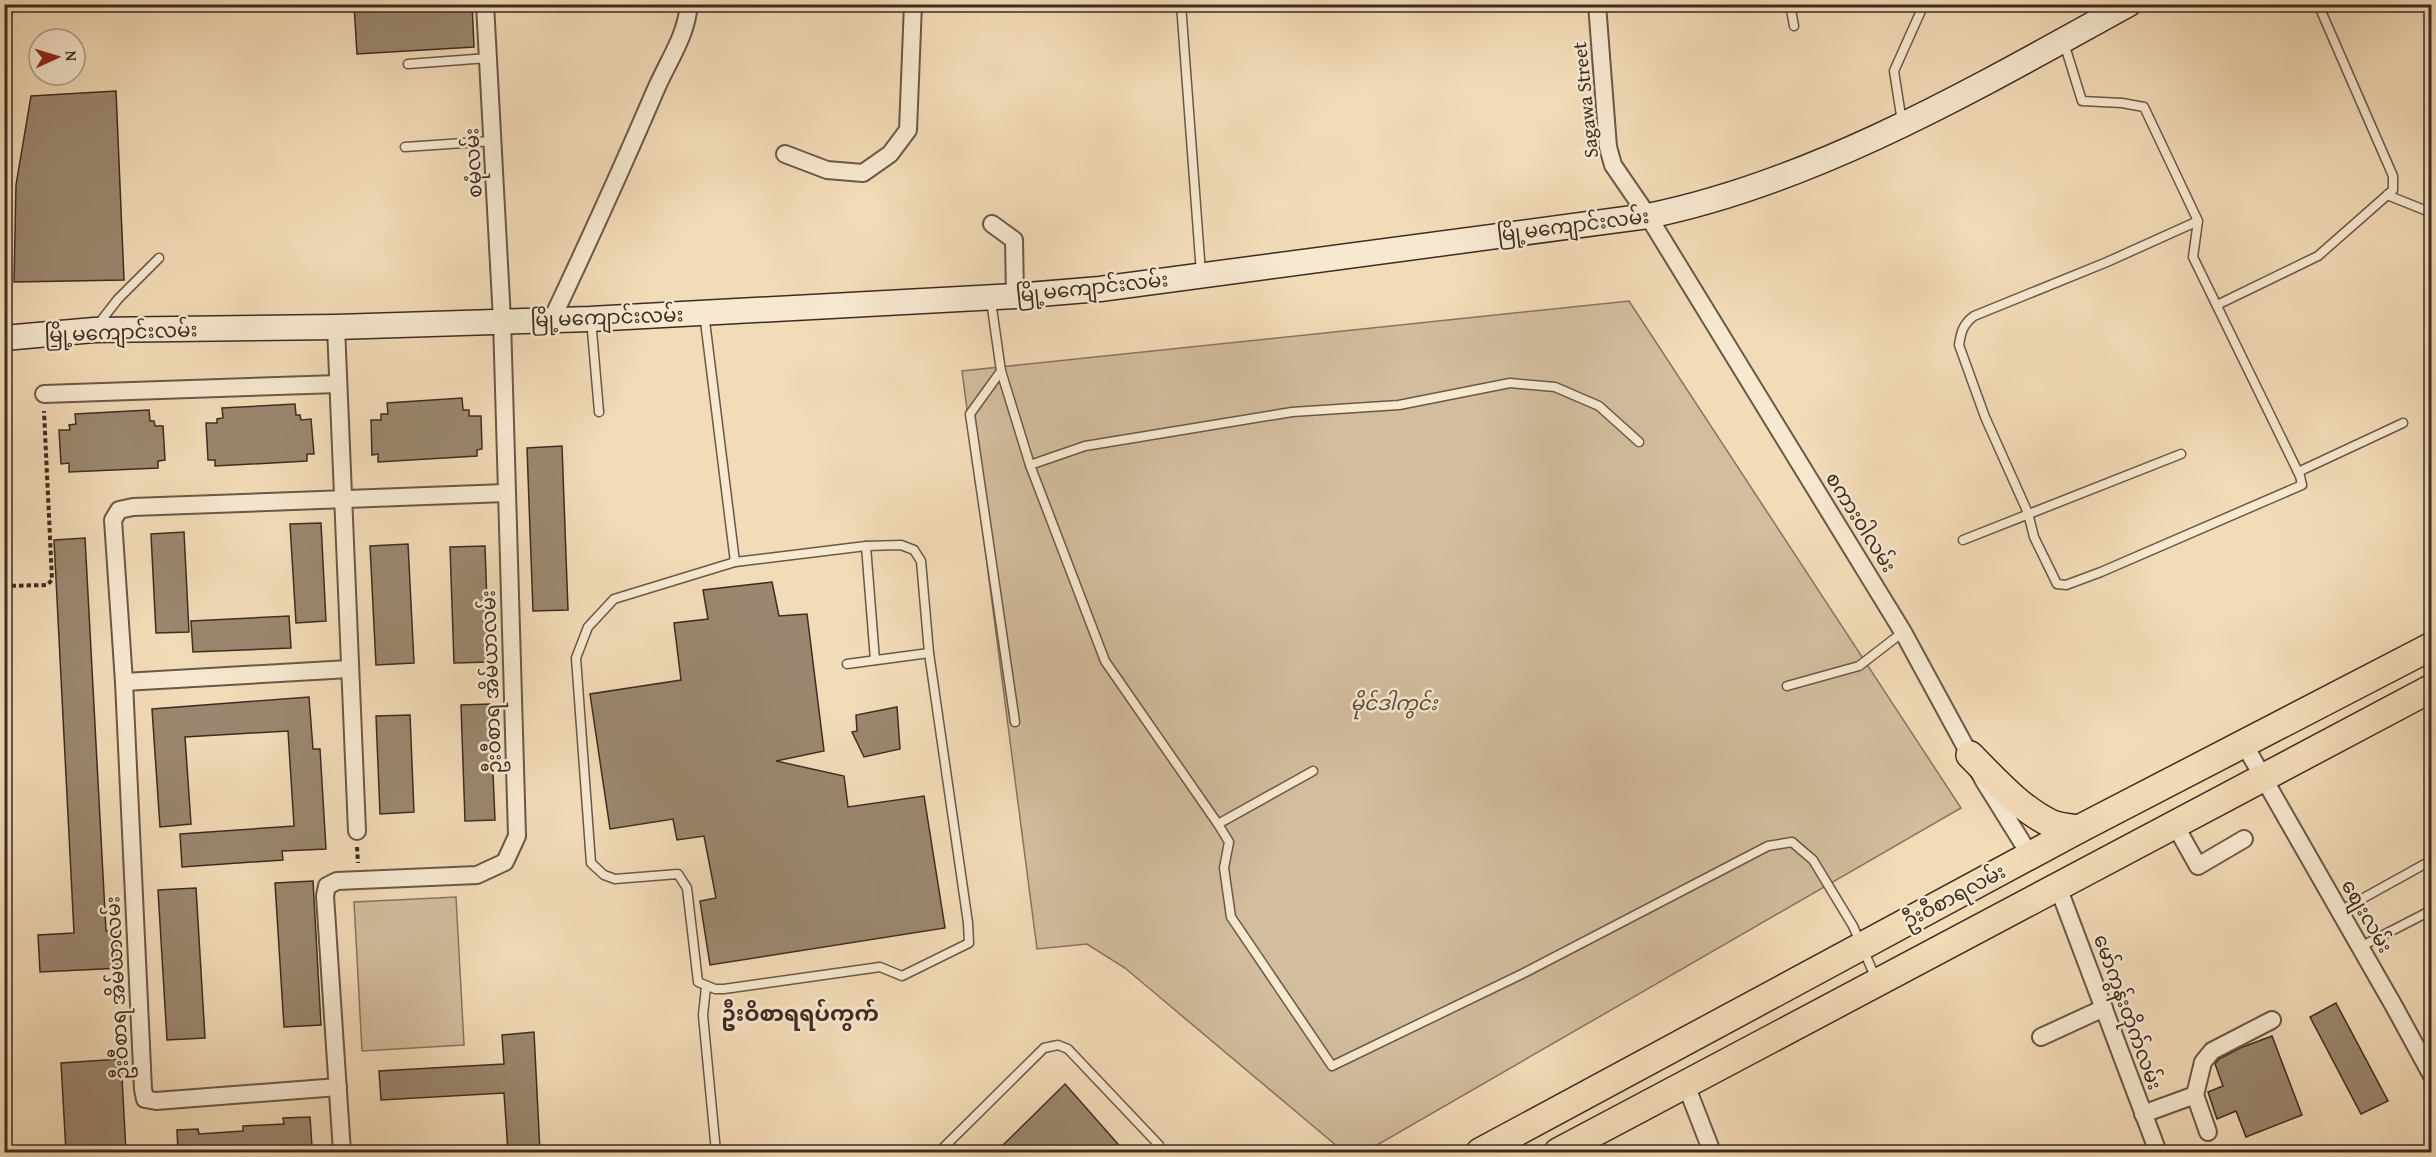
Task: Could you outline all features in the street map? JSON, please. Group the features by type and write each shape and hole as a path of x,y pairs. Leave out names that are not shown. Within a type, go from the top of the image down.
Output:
{"main road":[{"name":"မြို့မကျောင်းလမ်း","path":"7,338 94,330 336,327 591,319 1015,296 1100,289 1648,216 1688,208 1800,170 1903,123 2129,4"},
{"name":"ဦးဝီစာရလမ်း","path":"1480,1152 1516,1144 1667,1052 1863,945 2079,829 2432,646"},
{"name":"ဦးဝီစာရလမ်း","path":"1558,1152 2432,688"},
{"path":"1971,755 2013,797 2038,816 2054,825 2079,829"},
{"path":"1667,1052 1686,1085"}],"street":[{"name":"စမုံလမ်း","path":"485,4 502,320"},
{"path":"552,319 687,25 689,4"},
{"path":"785,154 827,170 863,173 890,154 908,130 913,4"},
{"name":"Sagawa Street","path":"1597,4 1608,147 1613,165 1648,216"},
{"name":"စကားဝါလမ်း","path":"1648,216 1903,632 2030,855"},
{"path":"992,224 1014,240 1015,296"},
{"name":"ဦးဝီစာရ အိမ်ယာလမ်း","path":"342,1152 325,896 327,886 337,881 477,875 505,862 517,836 502,320"},
{"path":"336,327 357,831"},
{"path":"44,394 338,384"},
{"name":"ဦးဝီစာရ အိမ်ယာလမ်း","path":"338,1087 156,1101 145,1099 124,682 113,520 119,510 133,507 506,493"},
{"path":"124,682 349,669"},
{"name":"စျေးလမ်း","path":"2244,744 2432,1076"},
{"path":"2175,825 2198,866 2244,839"},
{"name":"မော်ကွန်းတိုက်လမ်း","path":"2058,887 2158,1152"},
{"path":"2041,1037 2104,1008"},
{"path":"2208,1132 2195,1095 2203,1062 2212,1051 2272,1020"},
{"path":"1686,1085 1712,1152"},
{"path":"2143,1114 2195,1095"}],"lane":[{"path":"1181,4 1201,274"},
{"path":"1790,4 1794,26"},
{"path":"1903,123 1894,71 1924,4"},
{"path":"2217,305 2318,256 2393,190 2393,176 2318,4"},
{"path":"2064,40 2082,101 2144,107 2198,221 2193,256 2298,472 2302,485 2101,572 2066,585 2056,584 2034,537 2028,513 1985,417 1959,345 1966,322 1974,316 2198,221"},
{"path":"408,64 488,58"},
{"path":"405,147 493,141"},
{"path":"2387,195 2432,213"},
{"path":"94,330 118,299 159,258"},
{"path":"990,297 1001,371 1030,465 1105,661 1229,842 1224,868 1231,917 1332,1066 1524,973 1767,846 1792,842 1813,860 1863,945 1878,983"},
{"path":"704,313 735,562"},
{"path":"591,319 599,412"},
{"path":"1001,371 970,414 1015,722"},
{"path":"1030,465 1085,446 1292,412 1399,405 1510,383 1555,387 1599,405 1639,442"},
{"path":"2298,472 2403,423"},
{"path":"1963,540 2181,454"},
{"path":"901,545 914,550 921,561 929,653 968,922 969,943 902,976 880,967 715,990 706,987 698,982 687,888 678,874 615,879 604,875 591,863 576,658 588,627 614,599 735,562 866,546 901,545"},
{"path":"866,546 875,660"},
{"path":"1787,686 1859,666 1903,632"},
{"path":"847,664 929,653"},
{"path":"1218,824 1313,771"},
{"path":"2340,911 2432,860"},
{"path":"2360,947 2432,910"},
{"path":"706,987 704,1015 716,1152"},
{"path":"939,1152 1044,1048 1058,1045 1068,1049 1159,1145 1160,1152"}],"path":[{"path":"4,585 47,585 52,580 44,394"},
{"path":"357,831 358,880"}],"green space":[{"name":"မိုင်ဒါကွင်း","path":"1629,301 1961,808 1365,1152 1344,1152 1125,968 1087,944 1037,949 962,371"},
{"path":"456,897 464,1045 362,1051 354,902"}],"building":[{"path":"354,4 472,4 474,47 357,54"},
{"path":"116,91 124,280 14,282 16,185 31,96"},
{"path":"462,398 463,410 469,410 469,416 481,416 482,449 477,450 477,456 378,462 378,454 372,455 371,420 381,420 381,414 388,414 387,403"},
{"path":"295,404 296,415 300,415 301,420 311,419 314,454 307,454 307,461 215,466 215,460 208,460 206,423 217,423 217,419 223,418 222,408"},
{"path":"149,410 150,421 154,421 155,426 163,426 165,460 158,461 158,468 69,472 69,463 61,464 59,430 70,430 69,425 76,424 75,414"},
{"path":"562,446 568,610 533,611 527,448"},
{"path":"321,523 326,621 296,623 290,524"},
{"path":"184,532 189,632 156,633 151,534"},
{"path":"85,538 106,931 120,930 122,968 40,972 38,935 74,933 54,540"},
{"path":"408,544 414,663 376,665 370,546"},
{"path":"485,546 489,662 454,663 450,547"},
{"path":"772,582 779,616 807,614 824,751 776,761 844,776 848,807 924,796 945,928 710,965 700,901 716,898 704,836 677,840 673,819 610,829 590,694 681,680 674,623 708,619 703,590"},
{"path":"289,616 291,648 193,652 191,621"},
{"path":"309,697 313,749 320,749 326,849 282,851 283,860 182,867 180,834 294,826 288,731 185,737 191,824 160,827 152,709"},
{"path":"490,704 495,820 465,821 461,705"},
{"path":"897,707 900,749 864,757 852,732 857,731 856,715"},
{"path":"410,715 414,812 380,814 376,716"},
{"path":"313,881 321,1025 284,1027 275,883"},
{"path":"196,888 205,1038 167,1040 158,890"},
{"path":"2336,1003 2388,1101 2361,1114 2310,1017"},
{"path":"534,1032 540,1152 508,1152 504,1093 381,1100 379,1071 504,1064 502,1035"},
{"path":"2272,1036 2302,1115 2246,1137 2236,1111 2217,1119 2208,1092 2223,1086 2215,1064 2219,1059 2240,1048"},
{"path":"121,1059 126,1152 66,1152 61,1063"},
{"path":"1065,1084 1125,1152 996,1152"},
{"path":"310,1117 312,1147 283,1149 283,1152 178,1152 177,1130 198,1129 199,1134 243,1131 243,1126 284,1124 283,1118"}],"railway":[{"path":"4,39 13,4"}],"district":[{"name":"ဦးဝိစာရရပ်ကွက်","path":"800,1013"}]}
